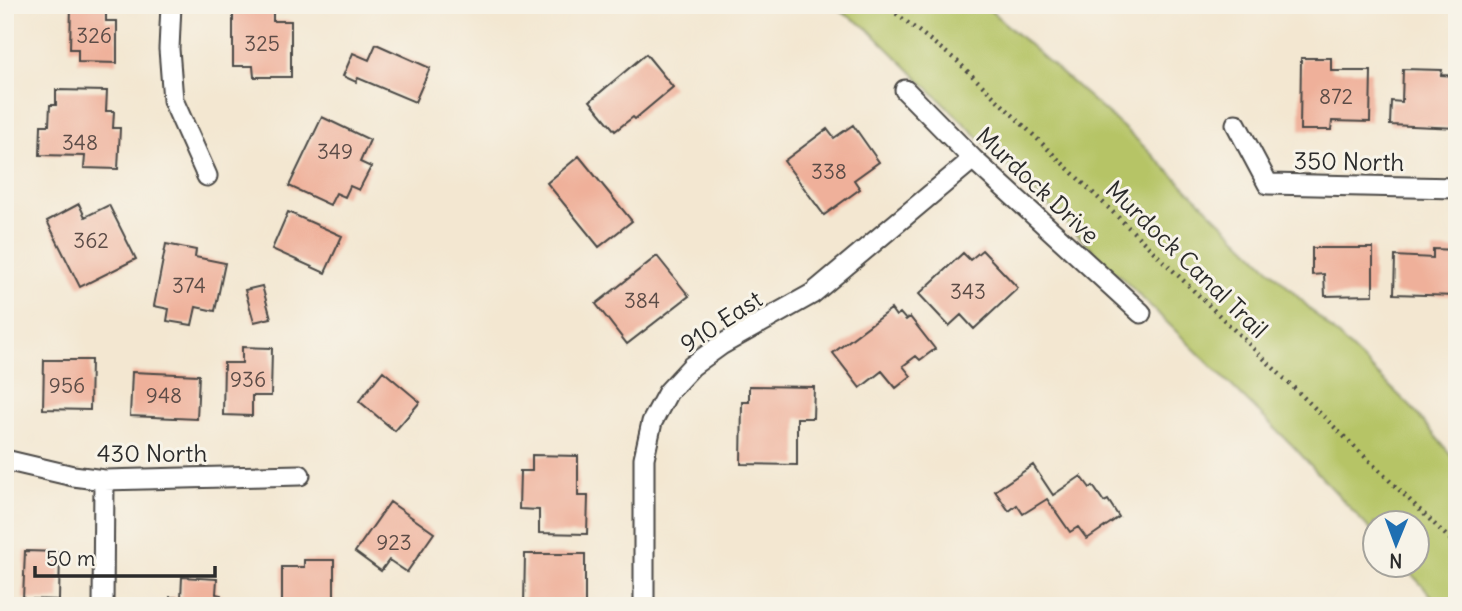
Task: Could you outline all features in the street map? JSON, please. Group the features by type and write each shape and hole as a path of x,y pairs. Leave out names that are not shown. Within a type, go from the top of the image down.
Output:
{"street":[{"path":"171,5 169,49 173,100 207,176"},
{"name":"Murdock Drive","path":"905,90 973,159 1141,313"},
{"name":"350 North","path":"1236,124 1268,184 1457,188"},
{"name":"910 East","path":"644,606 644,458 652,422 668,392 692,366 721,345 812,294 973,159"},
{"name":"430 North","path":"5,460 73,476 104,480 300,475"},
{"path":"103,606 104,480"}],"path":[{"name":"Murdock Canal Trail","path":"885,5 957,61 1457,546"}],"green space":[{"path":"830,5 984,5 1134,137 1412,408 1457,462 1457,606 1441,606 1417,580 1430,580 1430,510 1360,510 1360,519 1293,446 866,27"}],"building":[{"path":"71,5 106,5 106,21 117,21 117,63 78,62 78,49 70,49"},
{"path":"233,5 273,5 273,21 291,21 291,77 254,77 253,66 233,66"},
{"path":"376,44 430,68 415,102 358,78 356,82 343,76 353,53 369,60"},
{"path":"646,54 673,87 635,119 633,117 615,131 590,101"},
{"path":"1301,58 1331,58 1331,71 1371,71 1370,122 1332,121 1331,130 1300,130"},
{"path":"1403,69 1442,70 1441,75 1457,76 1457,128 1390,125 1391,101 1402,102"},
{"path":"56,90 107,91 106,111 114,111 113,128 120,128 118,169 84,168 85,156 40,155 41,125 49,125 50,105 56,105"},
{"path":"322,117 370,140 360,162 371,167 359,190 350,186 345,197 336,193 330,205 289,186"},
{"path":"853,125 879,162 854,180 860,189 824,215 784,161 827,129 834,138"},
{"path":"579,156 632,221 599,247 547,183"},
{"path":"79,204 85,217 109,205 136,259 80,287 47,221"},
{"path":"288,212 342,236 325,273 272,249"},
{"path":"166,244 196,250 195,257 225,263 215,311 196,307 192,325 167,321 169,309 154,306"},
{"path":"1312,248 1373,248 1373,295 1325,296 1324,274 1312,275"},
{"path":"1433,249 1457,250 1457,296 1394,294 1395,256 1433,258"},
{"path":"982,250 1018,288 974,329 961,315 949,326 919,294 963,253 970,260"},
{"path":"657,256 689,296 627,344 596,304"},
{"path":"262,286 271,318 254,322 245,290"},
{"path":"891,309 896,316 900,313 906,320 910,317 935,349 920,360 916,356 903,366 911,376 896,388 882,371 860,388 833,353"},
{"path":"242,347 272,348 271,396 252,396 252,416 223,415 224,363 242,363"},
{"path":"44,360 91,360 90,410 43,409"},
{"path":"383,371 420,402 395,431 359,401"},
{"path":"132,372 199,375 197,419 130,416"},
{"path":"749,386 814,387 813,418 797,418 797,465 741,464 742,402 749,402"},
{"path":"532,455 578,456 578,496 588,496 587,534 539,533 539,510 519,509 520,471 532,471"},
{"path":"1033,465 1053,495 1081,476 1090,488 1093,486 1104,502 1108,500 1119,517 1087,539 1078,527 1070,532 1047,499 1023,514 1017,505 1009,511 995,491"},
{"path":"390,502 434,533 407,572 389,560 381,571 355,552"},
{"path":"25,551 60,552 59,600 23,599"},
{"path":"525,554 585,554 585,606 524,606"},
{"path":"304,560 334,560 334,606 282,606 282,567 304,567"},
{"path":"182,577 217,579 216,594 221,595 221,606 170,606 170,597 181,598"}]}
